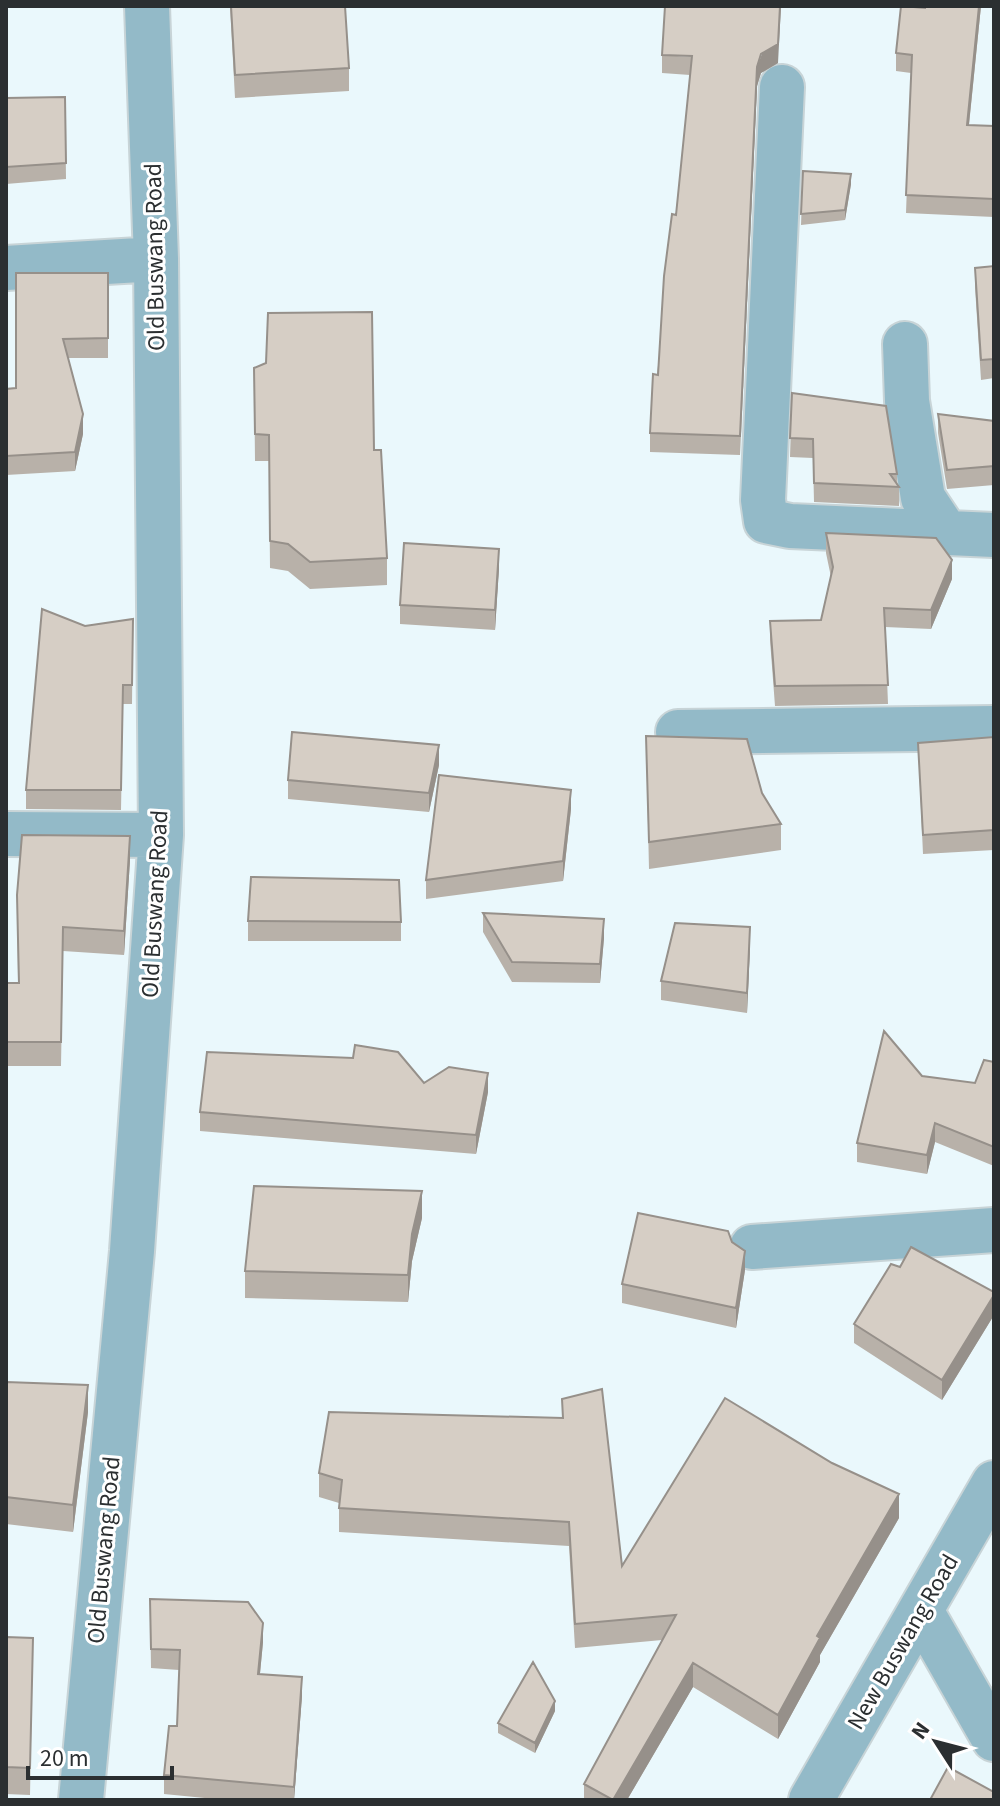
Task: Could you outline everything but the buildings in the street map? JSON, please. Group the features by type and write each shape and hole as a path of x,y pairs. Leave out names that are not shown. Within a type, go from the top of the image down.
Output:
{"street":[{"name":"Old Buswang Road","path":"81,1800 132,1251 161,835 156,259 147,6"},
{"path":"782,87 763,500 766,521 790,526 994,535"},
{"path":"6,268 156,259"},
{"path":"905,344 907,401 923,498 945,531"},
{"path":"678,732 994,728"},
{"path":"6,834 161,835"},
{"path":"752,1247 994,1230"},
{"name":"New Buswang Road","path":"811,1800 994,1483"},
{"path":"921,1611 994,1739"}]}
